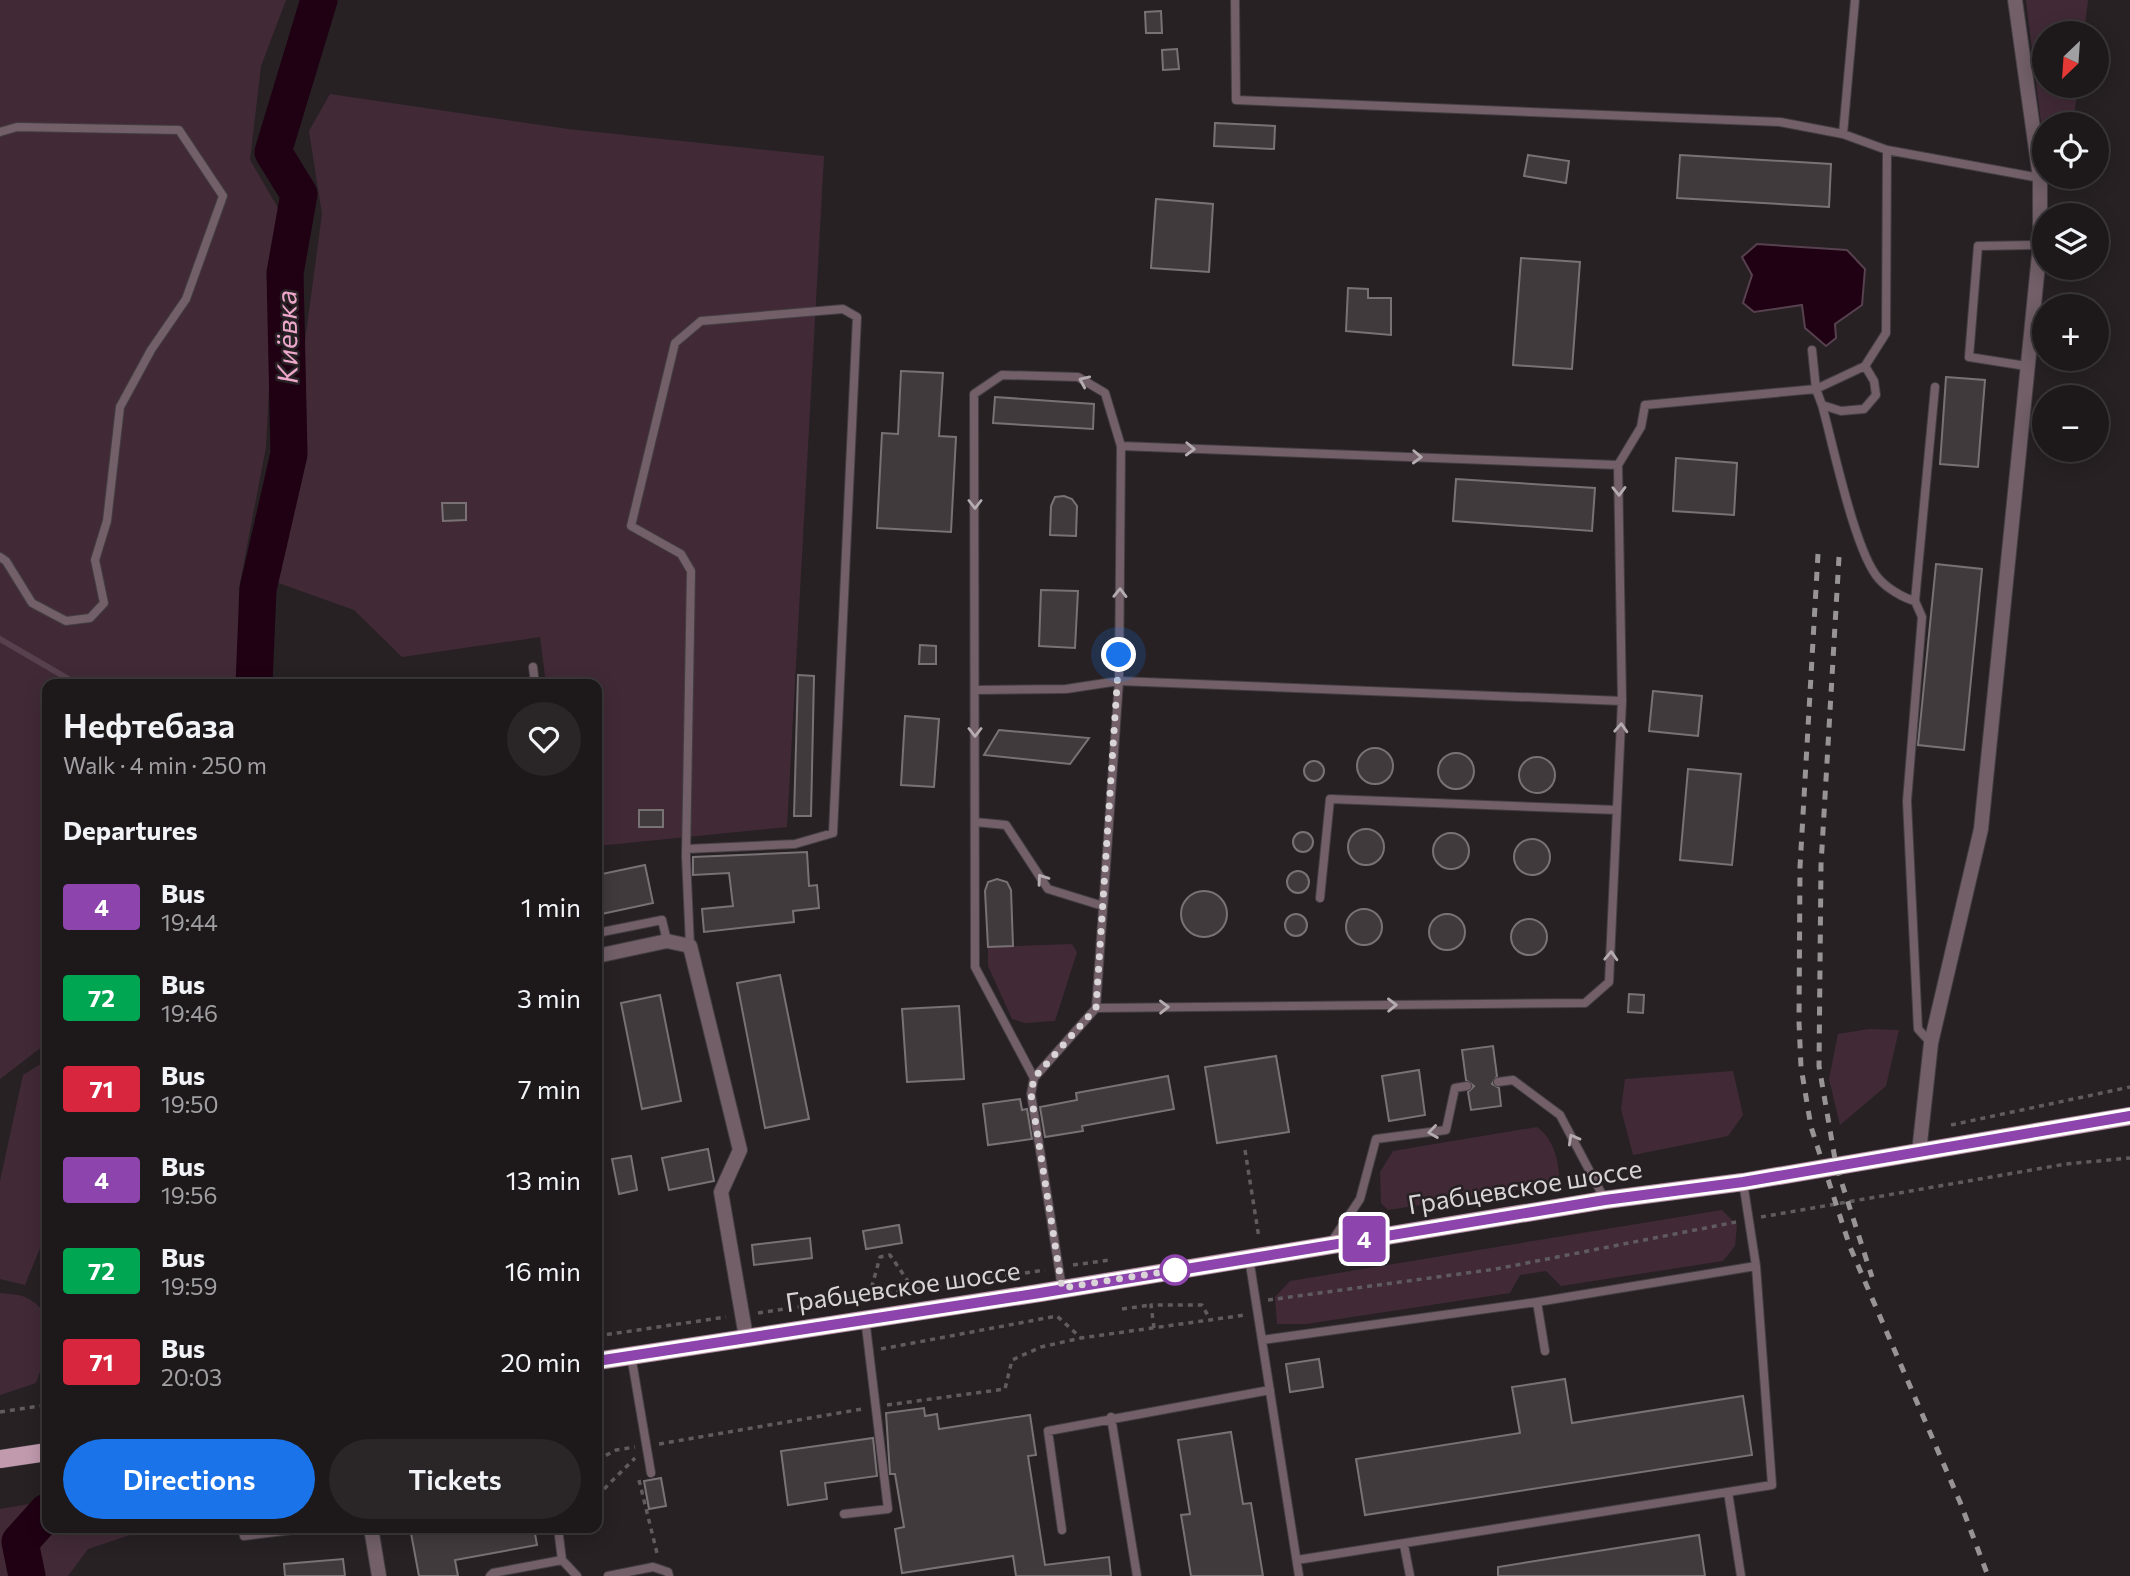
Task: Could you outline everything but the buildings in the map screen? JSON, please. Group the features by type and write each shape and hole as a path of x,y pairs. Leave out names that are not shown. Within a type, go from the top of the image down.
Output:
{"main road":[{"name":"Грабцевское шоссе","path":"602,1360 1605,1200 1743,1182 2130,1116"},
{"path":"0,1459 42,1453"}],"street":[{"path":"2015,0 2032,121"},
{"path":"1919,1152 1931,1043 1981,829 2036,280"},
{"path":"602,955 667,941 690,946 740,1150 721,1192 746,1337"},
{"path":"372,1533 379,1576"}],"lane":[{"path":"1235,0 1236,100 1780,122 1843,134 1888,150 2032,177"},
{"path":"1843,134 1854,0"},
{"path":"0,132 17,127 179,130 223,196 186,299 151,350 120,407 107,522 95,560 104,603 90,618 66,621 32,603 6,561 0,557"},
{"path":"1096,1008 1585,1003 1609,982 1622,701 1618,465 1641,428 1645,405 1816,389 1865,366 1886,333 1888,150"},
{"path":"2025,366 1969,357 1978,246 2032,245"},
{"path":"686,849 795,844 833,833 857,317 843,309 701,321 675,343 631,526 681,554 691,571 686,849 690,946"},
{"path":"1812,350 1816,389 1863,555 1879,579 1906,599 1915,601"},
{"path":"1822,405 1841,411 1864,409 1876,395 1874,381 1865,366"},
{"path":"1034,1078 975,967 974,394 1002,375 1078,377 1105,393 1121,446 1119,681 1096,1008 1034,1078 1031,1094 1062,1288"},
{"path":"1931,1043 1918,1029 1907,801 1922,617 1915,601 1936,387"},
{"path":"1121,446 1618,465"},
{"path":"533,667 534,679"},
{"path":"975,690 1066,689 1119,681 1622,701"},
{"path":"1320,898 1330,799 1617,810"},
{"path":"975,822 1006,825 1048,889 1103,906"},
{"path":"602,932 662,920 667,941"},
{"path":"1498,1082 1513,1080 1560,1115 1605,1200"},
{"path":"1329,1245 1360,1199 1376,1139 1446,1130 1455,1088 1467,1086"},
{"path":"1297,1560 1772,1485 1769,1401 1756,1266 1743,1182"},
{"path":"1249,1258 1299,1576"},
{"path":"1262,1340 1537,1301 1756,1266"},
{"path":"1537,1301 1545,1351"},
{"path":"844,1514 888,1509 865,1318"},
{"path":"631,1355 651,1473"},
{"path":"1062,1530 1048,1431 1111,1417 1270,1390"},
{"path":"1111,1417 1137,1576"},
{"path":"1728,1492 1741,1576"},
{"path":"244,1533 244,1536 264,1533"},
{"path":"559,1533 562,1560 577,1576"},
{"path":"1405,1545 1409,1576"},
{"path":"490,1576 493,1573 562,1560"},
{"path":"608,1576 653,1567 668,1572 669,1576"}],"path":[{"path":"1921,1132 2130,1087"},
{"path":"1245,1150 1258,1238 1270,1237"},
{"path":"602,1457 616,1450 875,1407 1005,1389 1012,1360 1041,1347 1082,1338 1258,1312 1269,1299 1496,1269 1749,1220 2066,1164 2130,1158"},
{"path":"869,1297 880,1257 890,1255 914,1290"},
{"path":"602,1335 693,1319 742,1315 980,1279"},
{"path":"1122,1309 1151,1305 1202,1306 1211,1321"},
{"path":"1151,1305 1154,1328"},
{"path":"869,1351 1057,1316 1082,1338"},
{"path":"0,1412 42,1406"},
{"path":"602,1491 647,1446"},
{"path":"651,1473 639,1478 644,1509 652,1524 659,1560 653,1567"}],"shaded area":[{"path":"0,0 286,0 261,66 250,160 278,208 266,447 239,588 238,679 42,679 42,1047 0,1079"},
{"path":"2026,0 2088,0 2085,21 2032,21 2032,49"},
{"path":"330,94 568,129 824,156 787,827 602,846 602,679 545,679 540,637 402,657 354,610 273,581 322,214 309,131"},
{"path":"2038,98 2076,98 2075,112 2040,112"},
{"path":"1757,244 1847,250 1865,269 1862,305 1835,324 1836,338 1826,346 1805,328 1802,305 1754,312 1743,303 1752,275 1742,257"},
{"path":"1072,944 1077,952 1055,1021 1025,1023 1012,1019 988,966 988,947"},
{"path":"1869,1029 1899,1030 1886,1086 1840,1125 1829,1079 1838,1034"},
{"path":"42,1063 42,1243 25,1285 0,1279 0,1181 23,1075"},
{"path":"1733,1071 1743,1115 1728,1136 1633,1155 1621,1109 1625,1079"},
{"path":"1537,1127 1548,1138 1555,1152 1559,1183 1388,1210 1381,1203 1380,1172 1393,1151"},
{"path":"1722,1210 1737,1225 1735,1246 1723,1261 1561,1286 1546,1271 1520,1275 1510,1293 1306,1324 1277,1324 1275,1297 1290,1281"},
{"path":"0,1293 24,1297 38,1305 42,1312 42,1364 36,1383 0,1395"},
{"path":"42,1502 42,1533 136,1533 88,1549 68,1576 0,1576 0,1509"}],"waterway":[{"name":"Киёвка","path":"254,679 258,589 289,454 285,273 299,194 273,152 319,0"},
{"path":"0,639 68,679"},
{"name":"Киёвка","path":"27,1576 20,1542 42,1518"}],"railway":[{"path":"1818,554 1800,867 1801,1067 1811,1127 1850,1247 1960,1502 1988,1576"},
{"path":"1839,557 1821,865 1819,1066 1836,1165 1872,1277"}],"bus line":[{"name":"4","path":"602,1360 1040,1293 1605,1200 1743,1182 2130,1116"}],"route":[{"path":"1119,655 1096,1008 1034,1078 1031,1094 1062,1288 1175,1270"}]}
